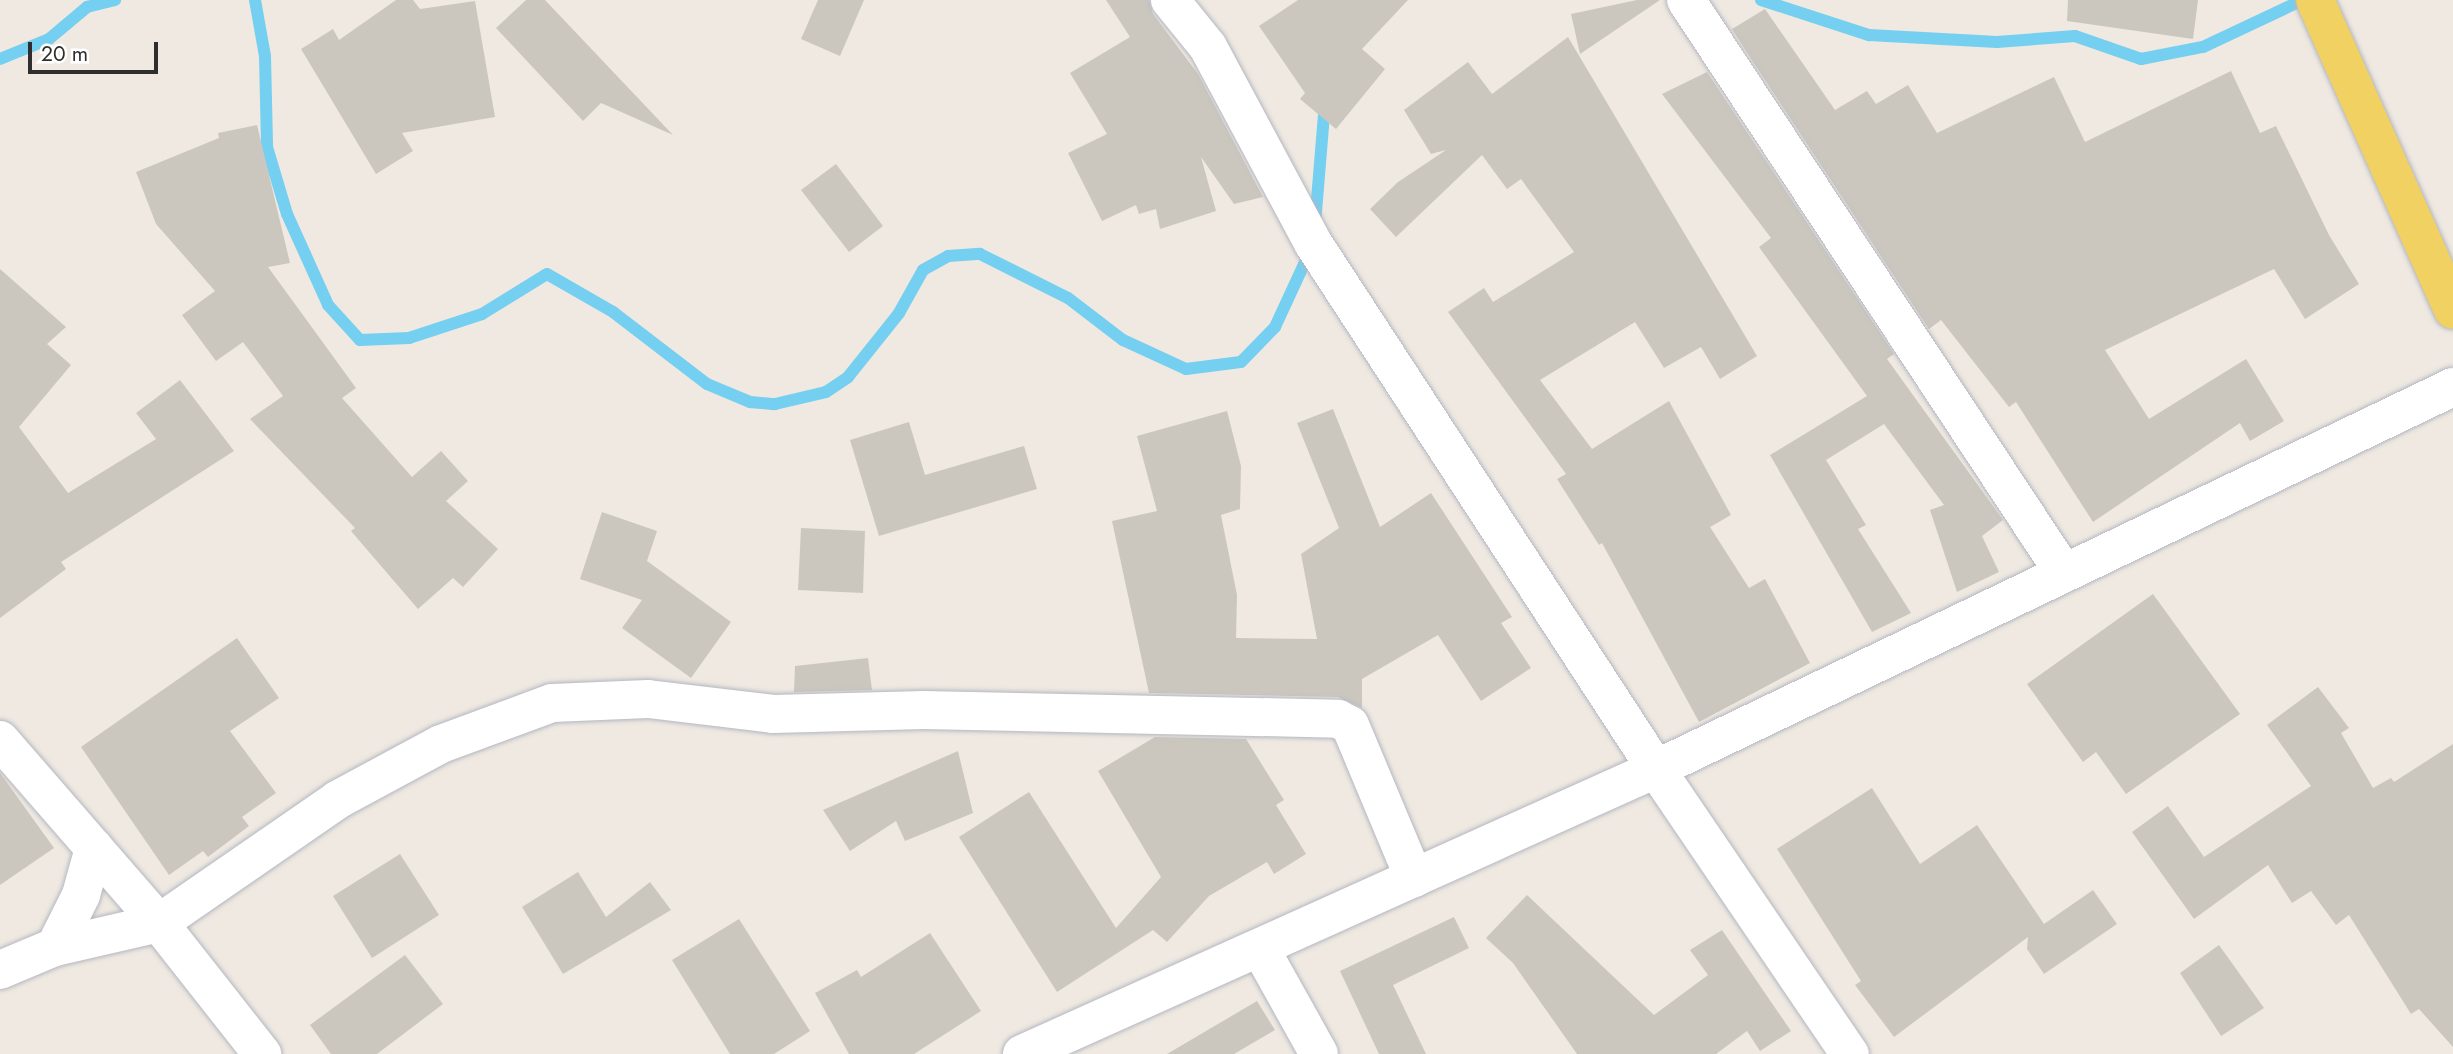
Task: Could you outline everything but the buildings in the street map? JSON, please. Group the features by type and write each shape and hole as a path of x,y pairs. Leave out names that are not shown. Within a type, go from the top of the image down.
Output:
{"main road":[{"path":"2315,0 2453,310"}],"street":[{"path":"1170,0 1208,47 1313,243 1656,769 1850,1054"},
{"path":"1686,0 2064,573"},
{"path":"1022,1054 1656,769 2453,387"},
{"path":"0,970 55,947 159,923 337,800 441,744 552,703 648,699 773,714 924,710 1338,719 1350,724 1414,878"},
{"path":"0,740 159,923 262,1054"},
{"path":"55,947 81,895 94,848"},
{"path":"1260,948 1319,1054"}],"waterway":[{"path":"0,59 49,39 87,7 115,0"},
{"path":"255,0 265,56 267,147 287,214 328,305 360,340 409,338 482,314 547,274 613,312 707,384 750,402 775,404 826,392 848,377 899,313 923,270 948,256 980,254 1068,298 1123,340 1186,369 1241,362 1275,327 1311,249"},
{"path":"1761,0 1869,35 1997,42 2075,36 2141,59 2203,47 2303,0"},
{"path":"1315,224 1325,103"}]}
